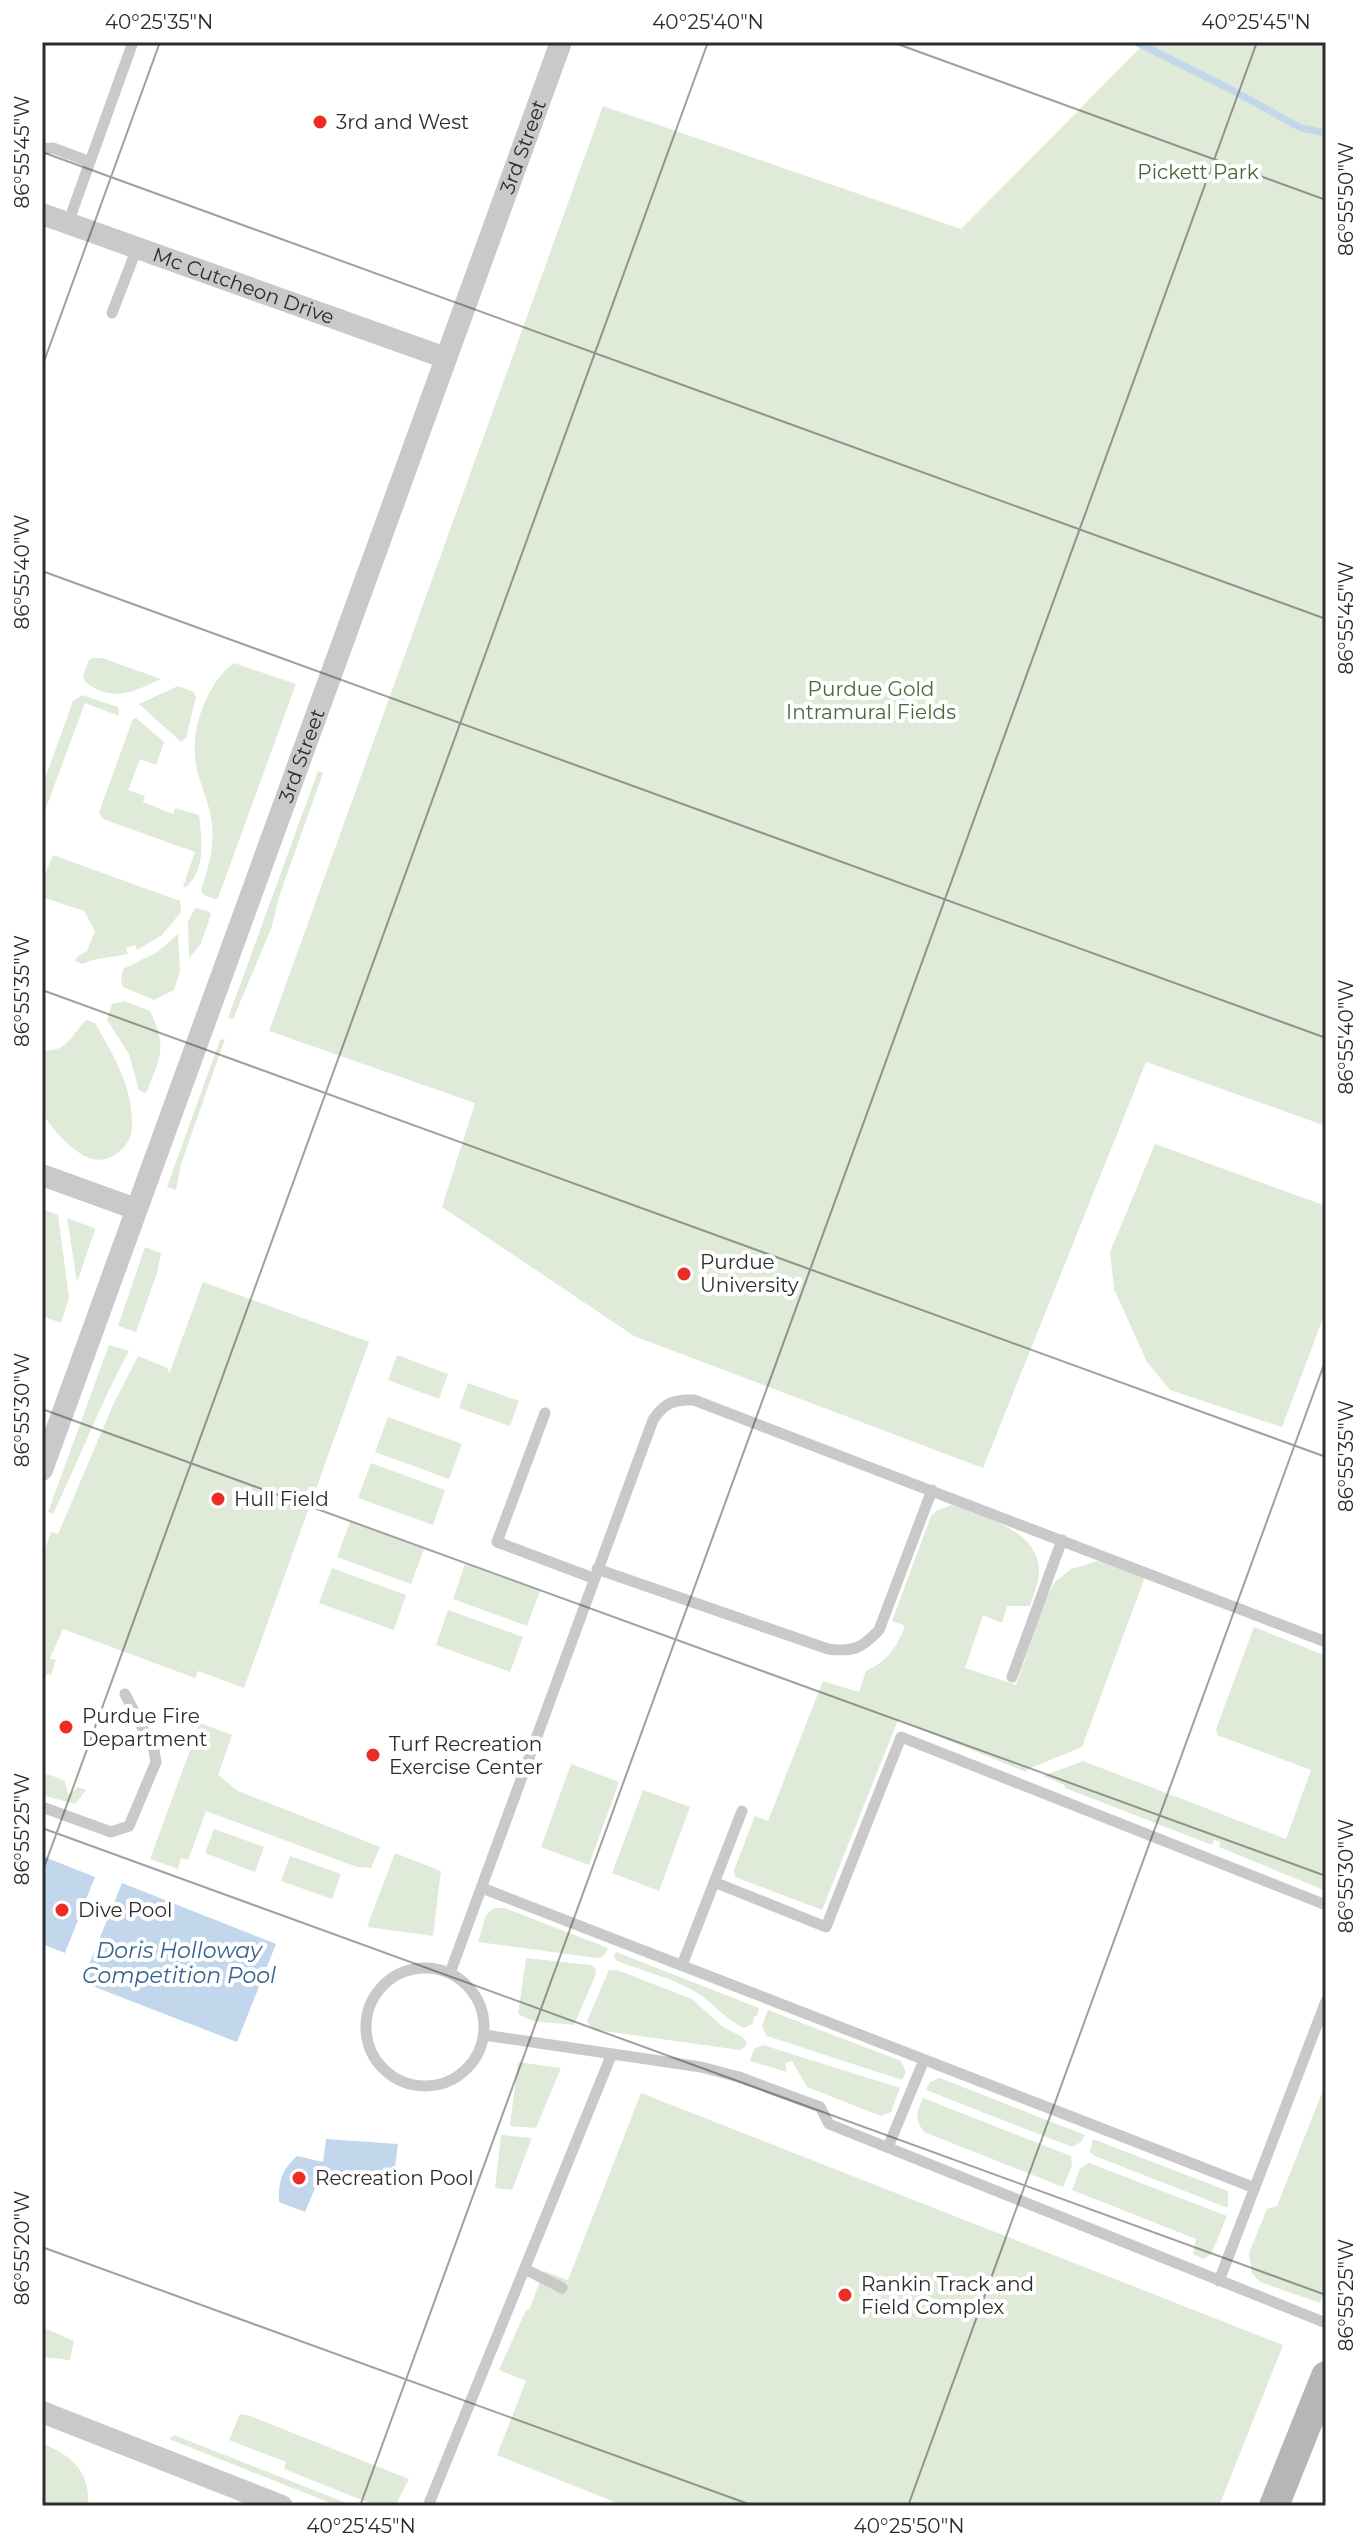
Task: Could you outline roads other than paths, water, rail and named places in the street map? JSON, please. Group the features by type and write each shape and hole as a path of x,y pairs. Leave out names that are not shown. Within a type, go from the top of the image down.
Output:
{"street":[{"name":"3rd Street","path":"42,1470 561,42"},
{"name":"Mc Cutcheon Drive","path":"42,214 446,358"},
{"path":"42,1175 136,1209"},
{"path":"1274,2506 1326,2376"},
{"path":"42,2412 282,2506"}],"lane":[{"path":"68,223 133,42"},
{"path":"42,149 53,148 90,162"},
{"path":"112,313 137,248"},
{"path":"450,1973 653,1420 662,1406 677,1399 694,1400 1326,1642"},
{"path":"545,1413 497,1542 828,1649 848,1651 866,1643 879,1630 932,1490"},
{"path":"1012,1677 1062,1540"},
{"path":"42,1807 111,1832 129,1826 156,1762 154,1750 125,1694"},
{"path":"714,1882 826,1927 901,1737 1326,1905"},
{"path":"682,1965 742,1811"},
{"path":"482,1888 1255,2188"},
{"path":"416,1968 434,1968 450,1973 466,1983 477,1998 484,2016 484,2035 479,2053 469,2068 455,2079 421,2087 404,2083 389,2075 369,2047 367,2013 374,1996 385,1983 400,1973 416,1968"},
{"path":"1219,2281 1326,2001"},
{"path":"484,2035 701,2067 739,2077 820,2107 829,2124 1326,2323"},
{"path":"428,2506 611,2056"},
{"path":"888,2147 924,2060"},
{"path":"525,2269 562,2288"}],"water":[{"name":"Dive Pool","path":"42,1856 95,1877 65,1953 42,1944"},
{"name":"Doris Holloway Competition Pool","path":"122,1883 276,1944 237,2042 82,1982"},
{"name":"Recreation Pool","path":"326,2139 398,2144 393,2182 321,2174 305,2212 279,2202 284,2171 297,2156 323,2162"}],"waterway":[{"path":"1136,42 1301,128 1326,133"}],"place":[{"name":"3rd and West","path":"320,122"},
{"name":"Purdue University","path":"684,1274"},
{"name":"Hull Field","path":"218,1499"},
{"name":"Purdue Fire Department","path":"66,1727"},
{"name":"Turf Recreation Exercise Center","path":"373,1755"},
{"name":"Dive Pool","path":"62,1910"},
{"name":"Recreation Pool","path":"299,2178"},
{"name":"Rankin Track and Field Complex","path":"845,2295"}],"park label":[{"name":"Pickett Park","path":"1198,172"},
{"name":"Purdue Gold Intramural Fields","path":"871,700"}]}
